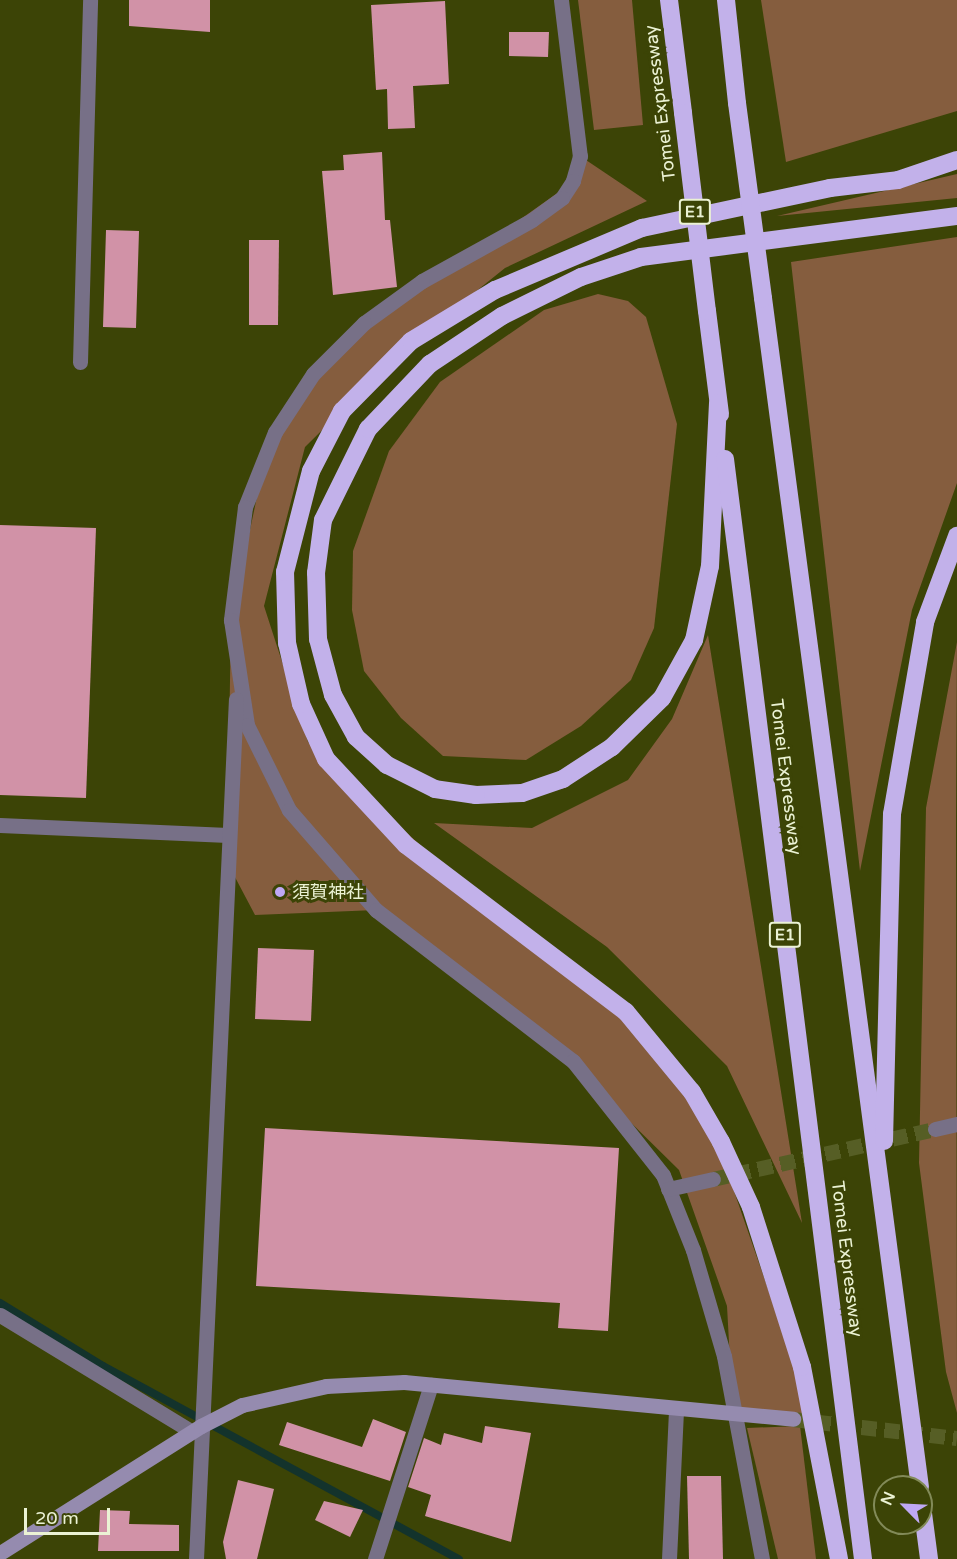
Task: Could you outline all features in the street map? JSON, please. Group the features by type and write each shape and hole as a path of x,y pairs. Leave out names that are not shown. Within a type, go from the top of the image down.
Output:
{"highway":[{"name":"Tomei Expressway","path":"669,0 863,1559"},
{"path":"726,0 737,103 918,1475"},
{"path":"839,1559 802,1367 751,1208 721,1142 692,1092 626,1012 406,845 326,759 301,704 287,643 285,572 307,482 342,411 411,341 495,290 642,228 830,188 898,180 957,160"},
{"path":"718,403 710,566 694,640 662,698 612,747 562,779 522,793 476,795 435,789 387,765 356,738 333,694 318,639 316,573 323,520 368,429 429,364 502,316 581,277 641,257 957,216"},
{"path":"884,1216 885,915 892,814 925,622 957,537"},
{"path":"926,1535 929,1559"}],"street":[{"path":"80,362 90,0"},
{"path":"561,0 580,156 573,182 562,198 532,220 422,281 364,323 313,374 275,432 245,507 231,620 247,725 263,765 289,810 334,866 376,910 573,1061 615,1109 668,1188 724,1356 733,1416 762,1559"},
{"path":"196,1559 196,1428 228,835 239,680"},
{"path":"0,825 228,835"},
{"path":"934,1129 957,1124"},
{"path":"668,1188 712,1179"},
{"path":"0,1315 196,1428"},
{"path":"375,1559 431,1385"},
{"path":"0,1553 196,1428 242,1405 326,1386 431,1385 676,1411 793,1419"},
{"path":"669,1559 676,1411"}],"shaded area":[{"path":"578,0 632,0 643,125 594,130"},
{"path":"761,0 957,0 957,111 786,162"},
{"path":"580,156 647,201 505,268 403,350 305,447 264,606 308,742 482,902 643,1029 718,1145 811,1413 733,1416 727,1306 679,1170 549,1042 376,910 255,915 227,862 231,620 266,454 336,350 573,182"},
{"path":"957,174 957,198 777,216"},
{"path":"957,237 957,483 912,610 860,871 791,262"},
{"path":"598,294 628,301 646,317 677,424 654,628 631,680 581,726 526,760 443,756 401,718 364,671 352,610 353,551 389,451 440,382 544,310"},
{"path":"708,635 802,1223 727,1066 607,947 434,823 532,828 628,780 672,719"},
{"path":"957,642 957,1413 946,1372 919,1163 926,808"},
{"path":"800,1426 816,1559 778,1559 747,1428"}],"building":[{"path":"129,0 210,0 210,32 129,26"},
{"path":"445,1 449,84 413,86 415,128 388,129 387,89 376,90 371,5"},
{"path":"509,32 549,32 548,57 509,56"},
{"path":"382,152 385,220 390,220 397,287 333,295 322,171 344,170 343,155"},
{"path":"106,230 139,231 136,328 103,327"},
{"path":"249,240 279,240 278,325 249,325"},
{"path":"0,525 96,528 86,798 0,795"},
{"path":"258,948 314,950 311,1021 255,1019"},
{"path":"265,1128 619,1148 608,1331 558,1328 560,1303 256,1286"},
{"path":"373,1419 406,1432 390,1481 279,1445 287,1422 362,1447"},
{"path":"485,1426 531,1433 511,1542 425,1516 431,1495 408,1487 424,1438 441,1445 444,1433 482,1443"},
{"path":"687,1476 721,1476 723,1559 689,1559"},
{"path":"238,1480 274,1489 257,1559 226,1559 223,1542"},
{"path":"324,1501 363,1510 350,1537 315,1520"},
{"path":"100,1510 130,1511 129,1524 179,1525 179,1551 98,1551"}],"waterway":[{"path":"0,1303 103,1366 459,1559"}],"tunnel":[{"path":"713,1179 935,1129"},
{"path":"793,1419 957,1438"}],"place":[{"name":"須賀神社","path":"280,892"}]}
